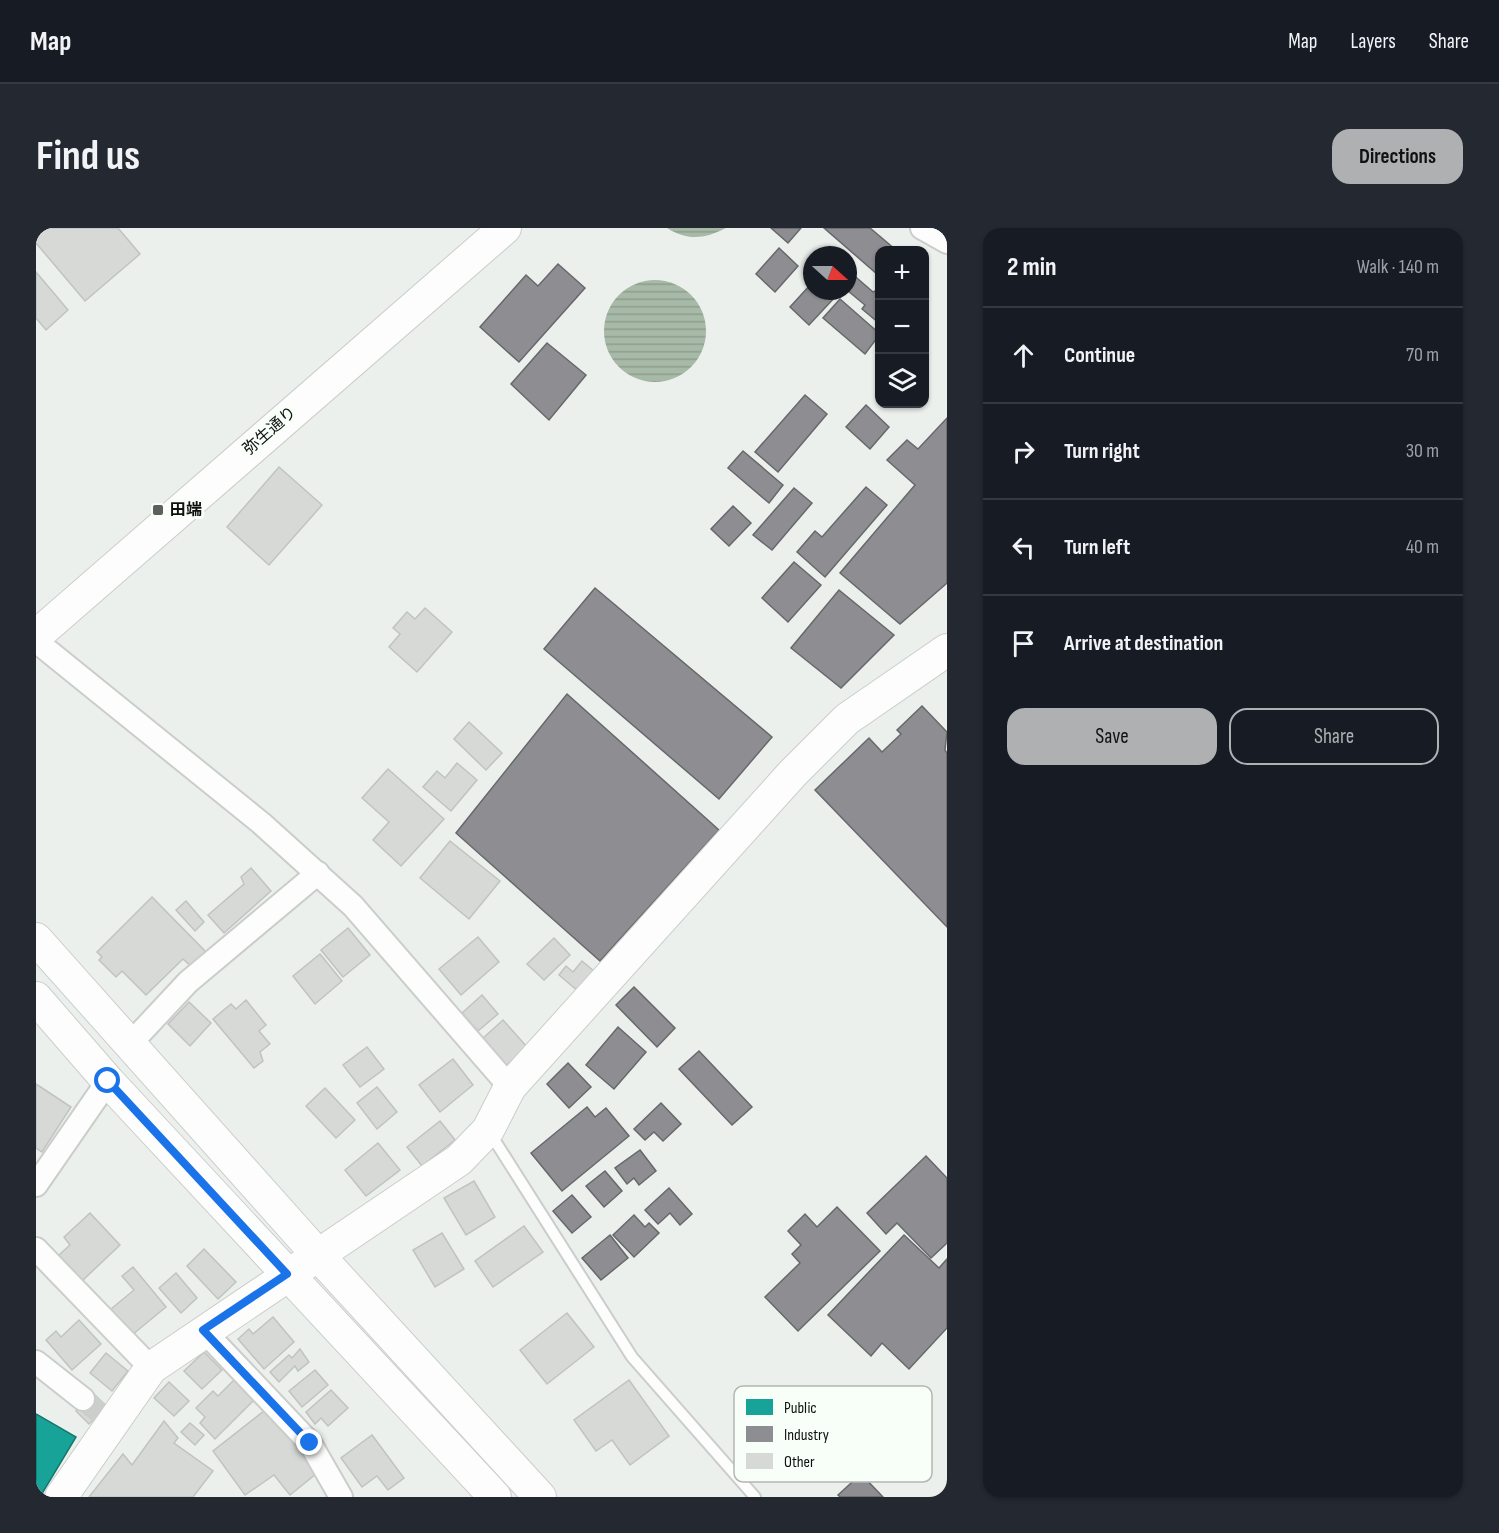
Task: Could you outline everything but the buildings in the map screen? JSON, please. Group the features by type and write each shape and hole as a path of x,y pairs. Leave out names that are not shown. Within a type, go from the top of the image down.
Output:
{"street":[{"name":"弥生通り","path":"36,636 505,228"},
{"path":"922,228 947,242"},
{"path":"36,641 318,873 369,922 510,1087"},
{"path":"61,1497 107,1419 151,1368 203,1330 459,1160 488,1130 510,1087 792,774 847,719 947,650"},
{"path":"131,1043 188,982 318,873"},
{"path":"36,939 317,1254 540,1497"},
{"path":"36,998 108,1081 495,1497"},
{"path":"36,1185 108,1081"},
{"path":"36,1249 151,1368"},
{"path":"203,1330 310,1443 341,1497"},
{"path":"36,1362 83,1399"}],"lane":[{"path":"488,1130 632,1358 734,1473"},
{"path":"742,1482 755,1497"}],"shaded area":[{"path":"667,228 726,228 703,236 689,237"},
{"path":"655,280 674,284 691,295 702,312 706,331 702,350 691,367 674,378 655,382 636,378 619,367 608,350 604,331 608,312 619,295 636,284"}],"tunnel":[{"path":"83,1399 103,1416"}],"place":[{"name":"田端","path":"158,510"}],"route":[{"path":"108,1081 287,1274 203,1330 310,1443"}]}
